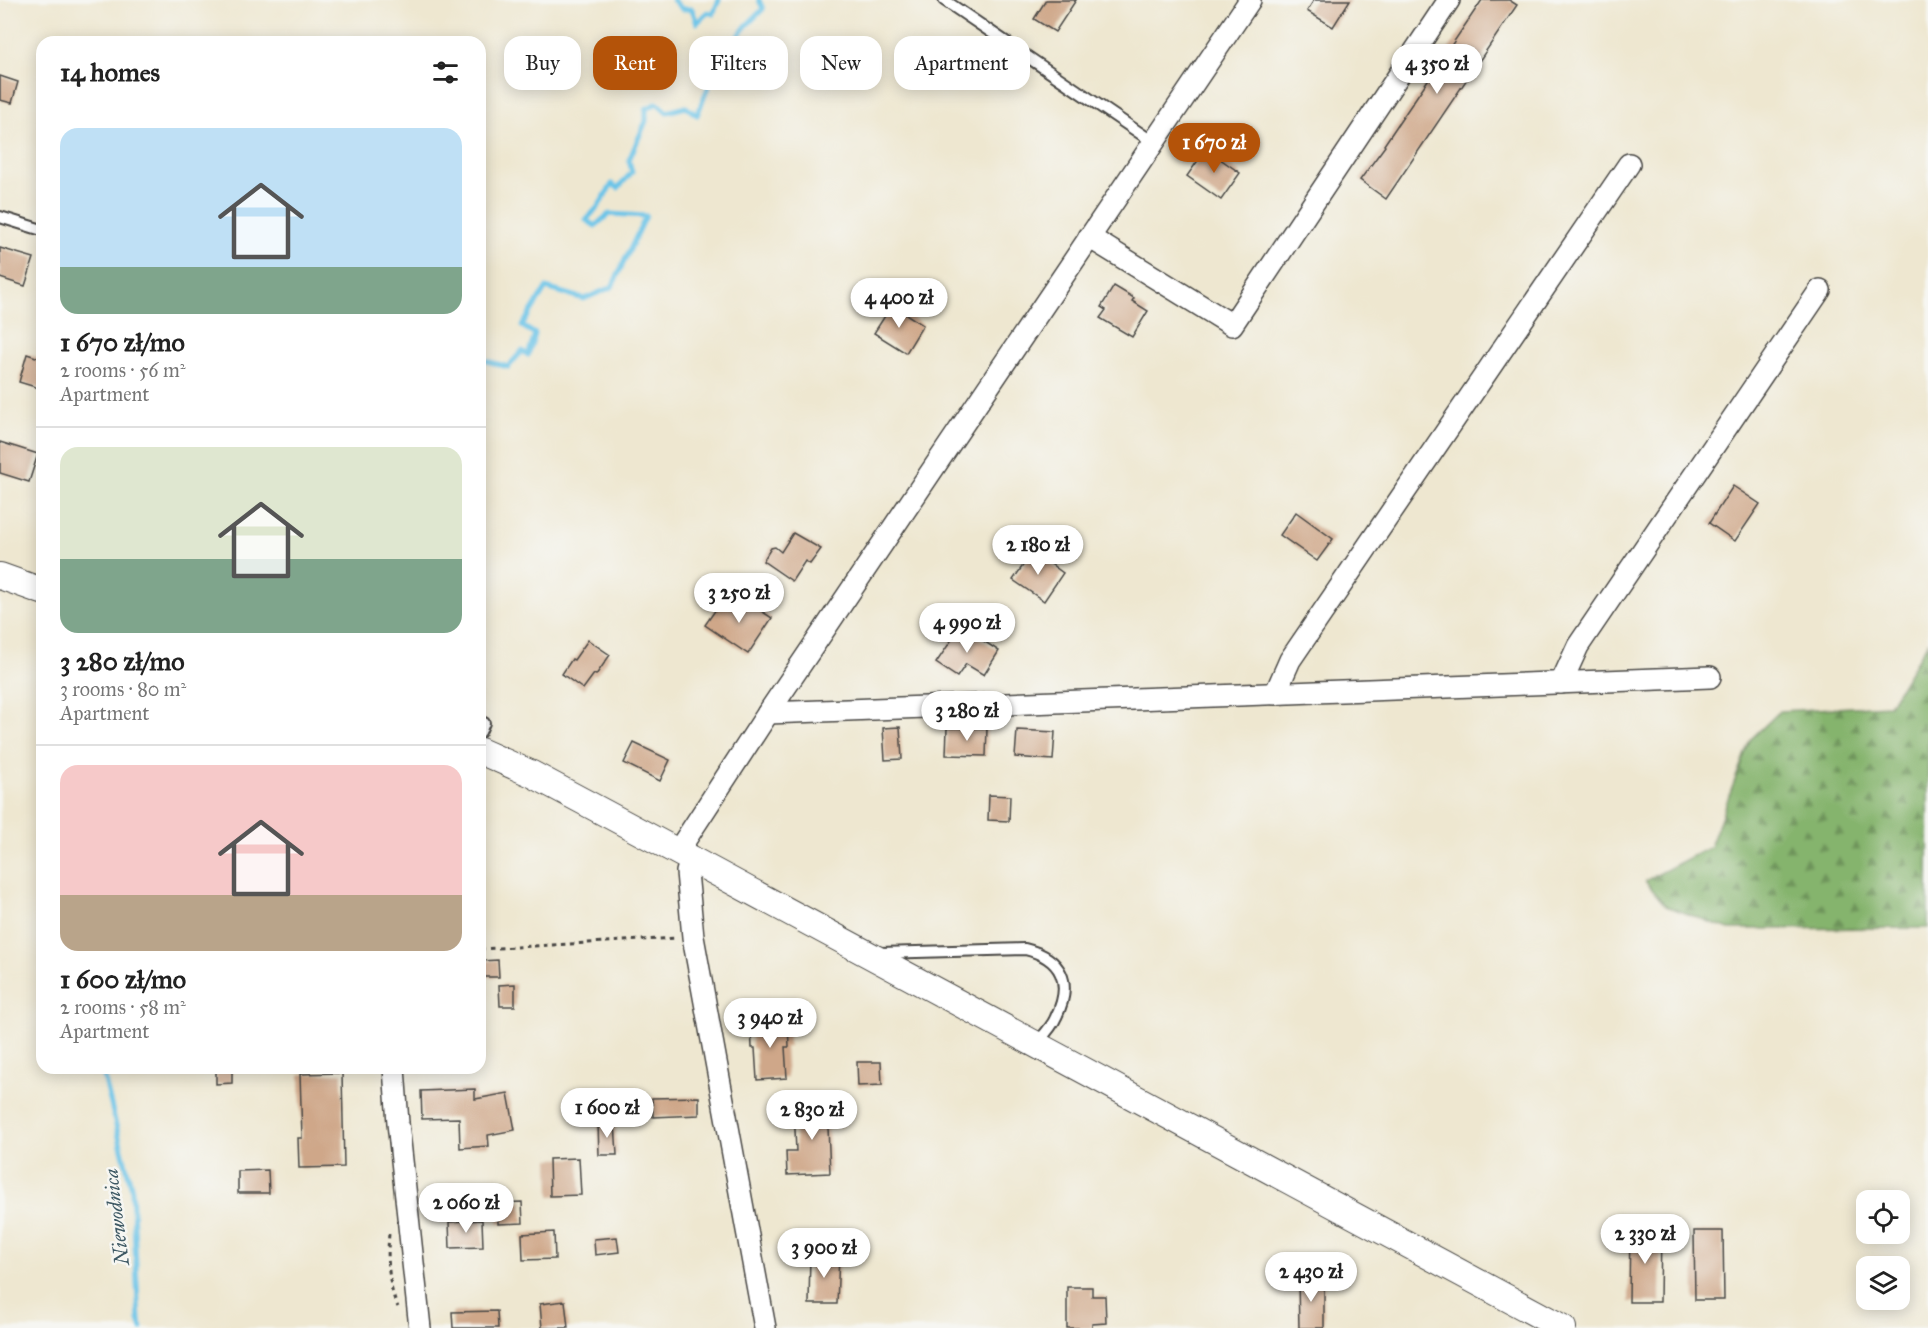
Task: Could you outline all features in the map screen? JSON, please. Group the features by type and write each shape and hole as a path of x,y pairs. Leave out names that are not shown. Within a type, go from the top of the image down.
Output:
{"street":[{"path":"765,1328 693,937 685,855 768,713 1250,0"},
{"path":"1089,237 1232,325 1449,0"},
{"path":"1275,694 1290,660 1629,164"},
{"path":"1561,683 1578,646 1820,290"},
{"path":"0,576 36,589"},
{"path":"768,713 1710,677"},
{"path":"486,754 532,774 685,855 1563,1328"},
{"path":"394,1074 420,1328"}],"lane":[{"path":"944,0 1153,142"},
{"path":"0,217 36,229"},
{"path":"866,953 1015,949 1035,952 1049,960 1059,970 1065,985 1064,999 1055,1019 1036,1045"}],"path":[{"path":"486,949 693,937"}],"green space":[{"path":"1928,642 1928,928 1729,929 1666,906 1645,881 1710,847 1750,740 1780,711 1889,705"}],"building":[{"path":"1046,0 1076,0 1055,32 1034,19"},
{"path":"1314,0 1350,0 1333,27 1307,11"},
{"path":"1482,0 1509,0 1517,5 1386,199 1360,180"},
{"path":"0,76 18,82 12,103 0,100"},
{"path":"1206,149 1240,173 1221,200 1187,176"},
{"path":"0,248 34,258 25,286 0,278"},
{"path":"1114,286 1134,298 1132,301 1148,311 1132,337 1100,318 1106,310 1101,307"},
{"path":"892,305 923,325 906,353 874,333"},
{"path":"27,354 36,357 36,387 19,382"},
{"path":"0,442 36,453 29,482 0,473"},
{"path":"1733,486 1760,504 1735,541 1709,523"},
{"path":"1296,512 1333,539 1317,561 1280,535"},
{"path":"793,533 821,549 810,564 805,561 792,581 763,561 771,548 775,547 781,552"},
{"path":"1033,551 1063,573 1044,601 1013,580"},
{"path":"723,599 740,610 746,601 772,618 748,654 705,625"},
{"path":"961,626 999,651 984,675 966,664 957,677 936,663"},
{"path":"588,640 610,655 583,689 562,674"},
{"path":"900,727 902,759 885,760 883,728"},
{"path":"947,728 987,728 986,756 946,755"},
{"path":"1017,730 1055,732 1053,760 1015,757"},
{"path":"634,743 670,760 660,781 624,763"},
{"path":"989,795 1010,796 1009,821 988,820"},
{"path":"498,960 499,977 486,977 486,961"},
{"path":"515,984 515,1006 500,1006 499,985"},
{"path":"788,1022 789,1047 785,1047 787,1078 757,1080 751,1023"},
{"path":"857,1062 881,1062 882,1085 858,1086"},
{"path":"216,1074 232,1074 232,1083 216,1084"},
{"path":"300,1074 342,1074 344,1167 299,1168 298,1138 302,1138"},
{"path":"475,1089 475,1099 508,1093 515,1130 488,1135 489,1146 460,1148 459,1118 422,1119 421,1091"},
{"path":"699,1097 699,1115 653,1117 652,1098"},
{"path":"841,1108 842,1127 828,1127 830,1173 787,1175 786,1151 796,1151 794,1109"},
{"path":"598,1123 615,1123 617,1155 599,1155"},
{"path":"579,1158 581,1195 550,1196 549,1159"},
{"path":"268,1170 269,1193 238,1193 238,1171"},
{"path":"522,1202 523,1223 498,1224 498,1203"},
{"path":"482,1220 483,1247 450,1248 449,1222"},
{"path":"1630,1227 1661,1228 1660,1302 1629,1302"},
{"path":"1694,1231 1723,1231 1724,1300 1695,1300"},
{"path":"554,1232 555,1259 523,1260 522,1234"},
{"path":"617,1237 619,1252 595,1255 594,1239"},
{"path":"810,1254 839,1255 837,1304 809,1304"},
{"path":"1324,1278 1324,1328 1299,1328 1298,1279"},
{"path":"1067,1287 1092,1287 1092,1296 1105,1296 1106,1323 1092,1324 1092,1328 1067,1328"},
{"path":"565,1301 568,1328 542,1328 540,1304"},
{"path":"497,1311 498,1328 453,1328 452,1312"}],"waterway":[{"name":"Niewodnica","path":"673,0 682,9 692,9 697,23 708,12 713,14 719,0"},
{"name":"Niewodnica","path":"486,361 508,367 522,351 528,355 535,334 522,326 546,288 584,299 612,287 646,216 609,214 595,226 586,220 598,207 612,184 618,188 632,172 629,160 646,121 646,109 657,103 667,112 686,107 697,115 719,60 763,9 759,0"},
{"name":"Niewodnica","path":"103,1074 132,1190 139,1320 142,1328"}]}
